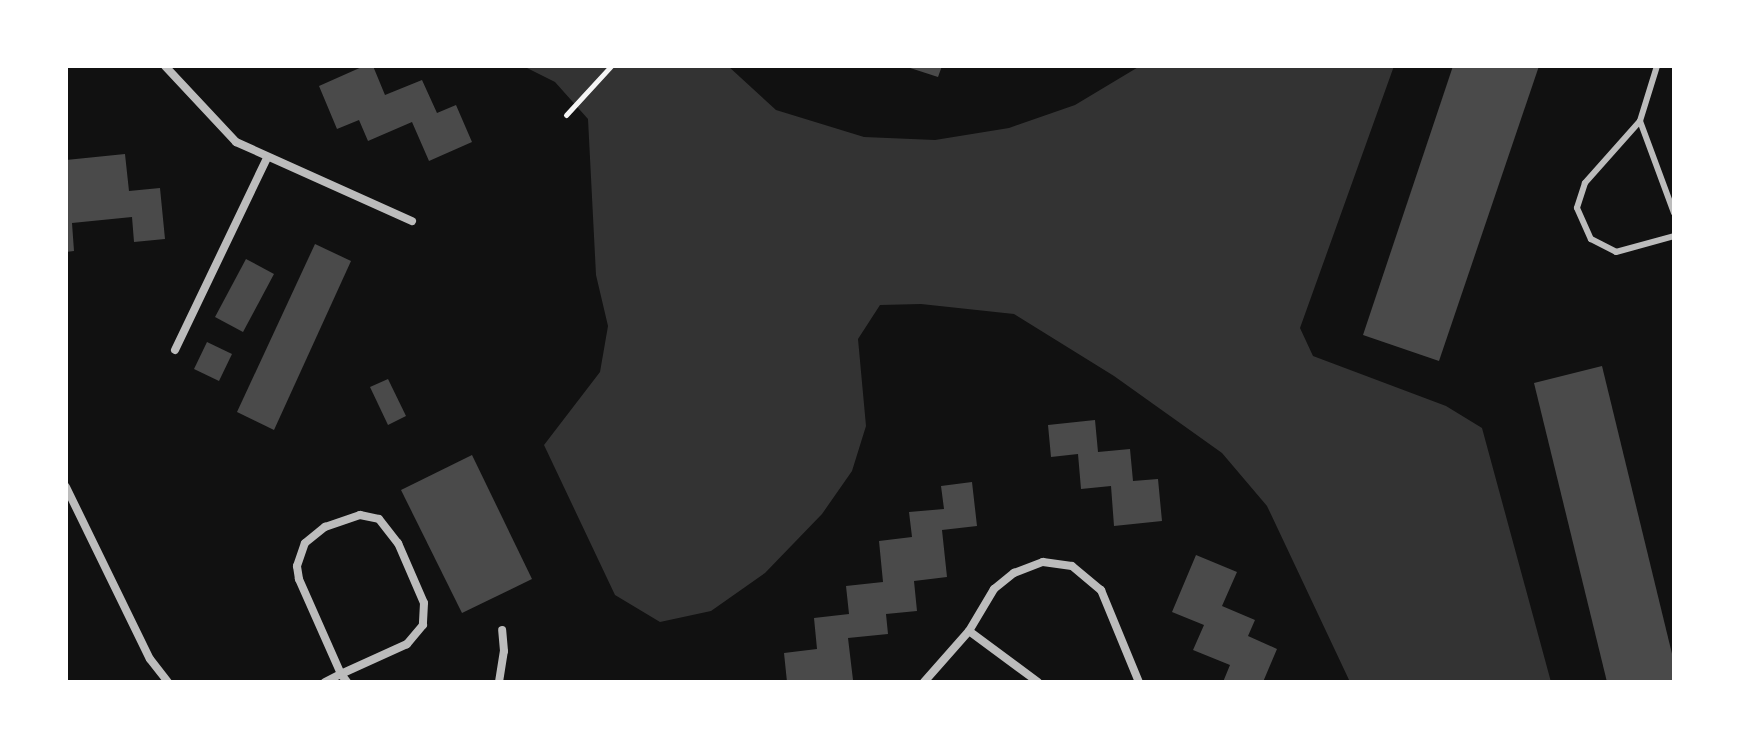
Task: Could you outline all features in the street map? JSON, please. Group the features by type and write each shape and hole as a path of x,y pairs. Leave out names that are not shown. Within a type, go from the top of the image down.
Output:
{"street":[{"path":"165,66 236,142 412,221"},
{"path":"175,350 267,158"},
{"path":"66,487 150,659 168,682"},
{"path":"325,682 344,678 407,644 423,625 424,603 398,543 379,519 360,515 325,527 305,543 297,566 299,579 344,678"},
{"path":"924,682 969,631 994,589 1014,573 1043,562 1072,566 1101,590 1139,682"},
{"path":"499,682 504,651 502,630"},
{"path":"969,631 1038,682"}],"lane":[{"path":"1657,66 1640,121 1585,183 1577,208 1591,239 1616,252 1674,236"},
{"path":"1640,121 1674,213"}],"path":[{"path":"566,115 611,66"}],"shaded area":[{"path":"523,66 728,66 776,110 864,137 935,140 1009,128 1075,105 1140,66 1394,66 1300,328 1313,356 1446,406 1482,428 1551,682 1350,682 1267,506 1222,453 1114,376 1014,314 921,304 880,305 858,339 866,426 852,471 822,514 765,573 711,611 660,622 615,595 544,445 600,372 608,326 596,275 588,119 555,82"}],"building":[{"path":"364,66 373,66 385,95 422,80 437,113 456,105 472,142 429,161 412,122 368,141 359,120 337,129 319,86"},
{"path":"904,66 942,66 938,77"},
{"path":"1453,66 1539,66 1439,361 1363,335"},
{"path":"125,154 129,191 160,188 165,239 134,242 132,217 72,223 74,251 66,252 66,160"},
{"path":"315,244 351,261 274,430 237,412"},
{"path":"246,259 274,274 243,332 215,317"},
{"path":"207,342 232,354 219,381 194,369"},
{"path":"1602,366 1674,662 1674,682 1607,682 1534,383"},
{"path":"388,379 406,416 388,425 370,387"},
{"path":"1095,420 1098,452 1130,449 1133,481 1158,479 1162,521 1114,526 1111,486 1081,489 1078,454 1051,457 1048,425"},
{"path":"472,455 532,579 462,613 401,490"},
{"path":"972,482 977,526 942,530 947,577 914,581 917,611 886,614 888,634 848,638 853,680 787,682 784,653 817,649 814,618 849,614 846,586 883,582 879,541 912,537 909,512 944,509 941,486"},
{"path":"1196,555 1237,572 1222,606 1255,620 1248,636 1277,649 1263,682 1223,682 1230,665 1193,650 1204,625 1172,612"}]}
